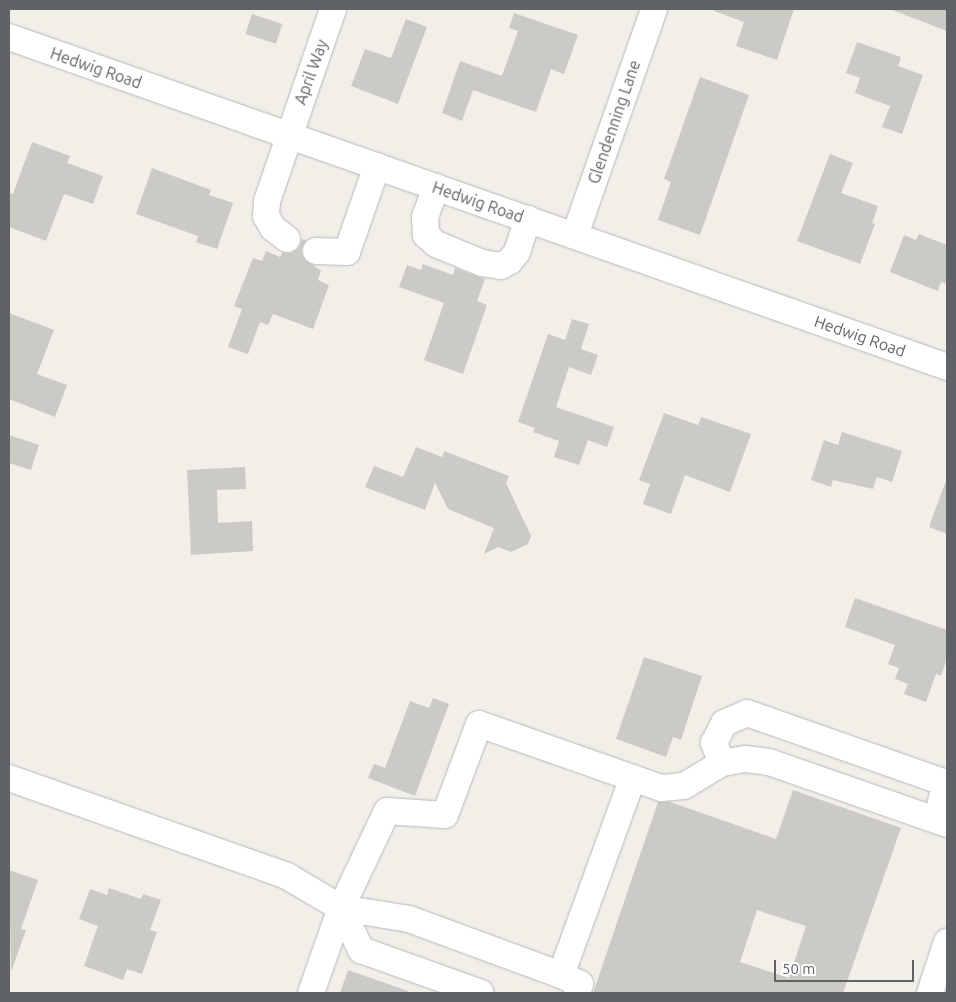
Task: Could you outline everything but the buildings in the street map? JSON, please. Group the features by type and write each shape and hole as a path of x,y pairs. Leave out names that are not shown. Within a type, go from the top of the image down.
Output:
{"street":[{"name":"April Way","path":"287,239 274,228 266,216 268,201 288,136 333,9"},
{"name":"Glendenning Lane","path":"574,235 654,9"},
{"name":"Hedwig Road","path":"9,37 947,367"},
{"path":"316,251 347,252 377,166"},
{"path":"436,187 425,217 426,235 436,244 482,263 501,266 510,261 517,252 528,219"},
{"path":"311,993 341,908 387,811 445,815 479,724 632,780 661,788 684,786 722,763 745,759 769,762 942,822 946,783 747,713 724,722 714,743 722,763"},
{"path":"9,778 287,876 341,908 409,918 569,984 632,780"},
{"path":"341,908 361,950 482,993"},
{"path":"930,993 947,942"}]}
